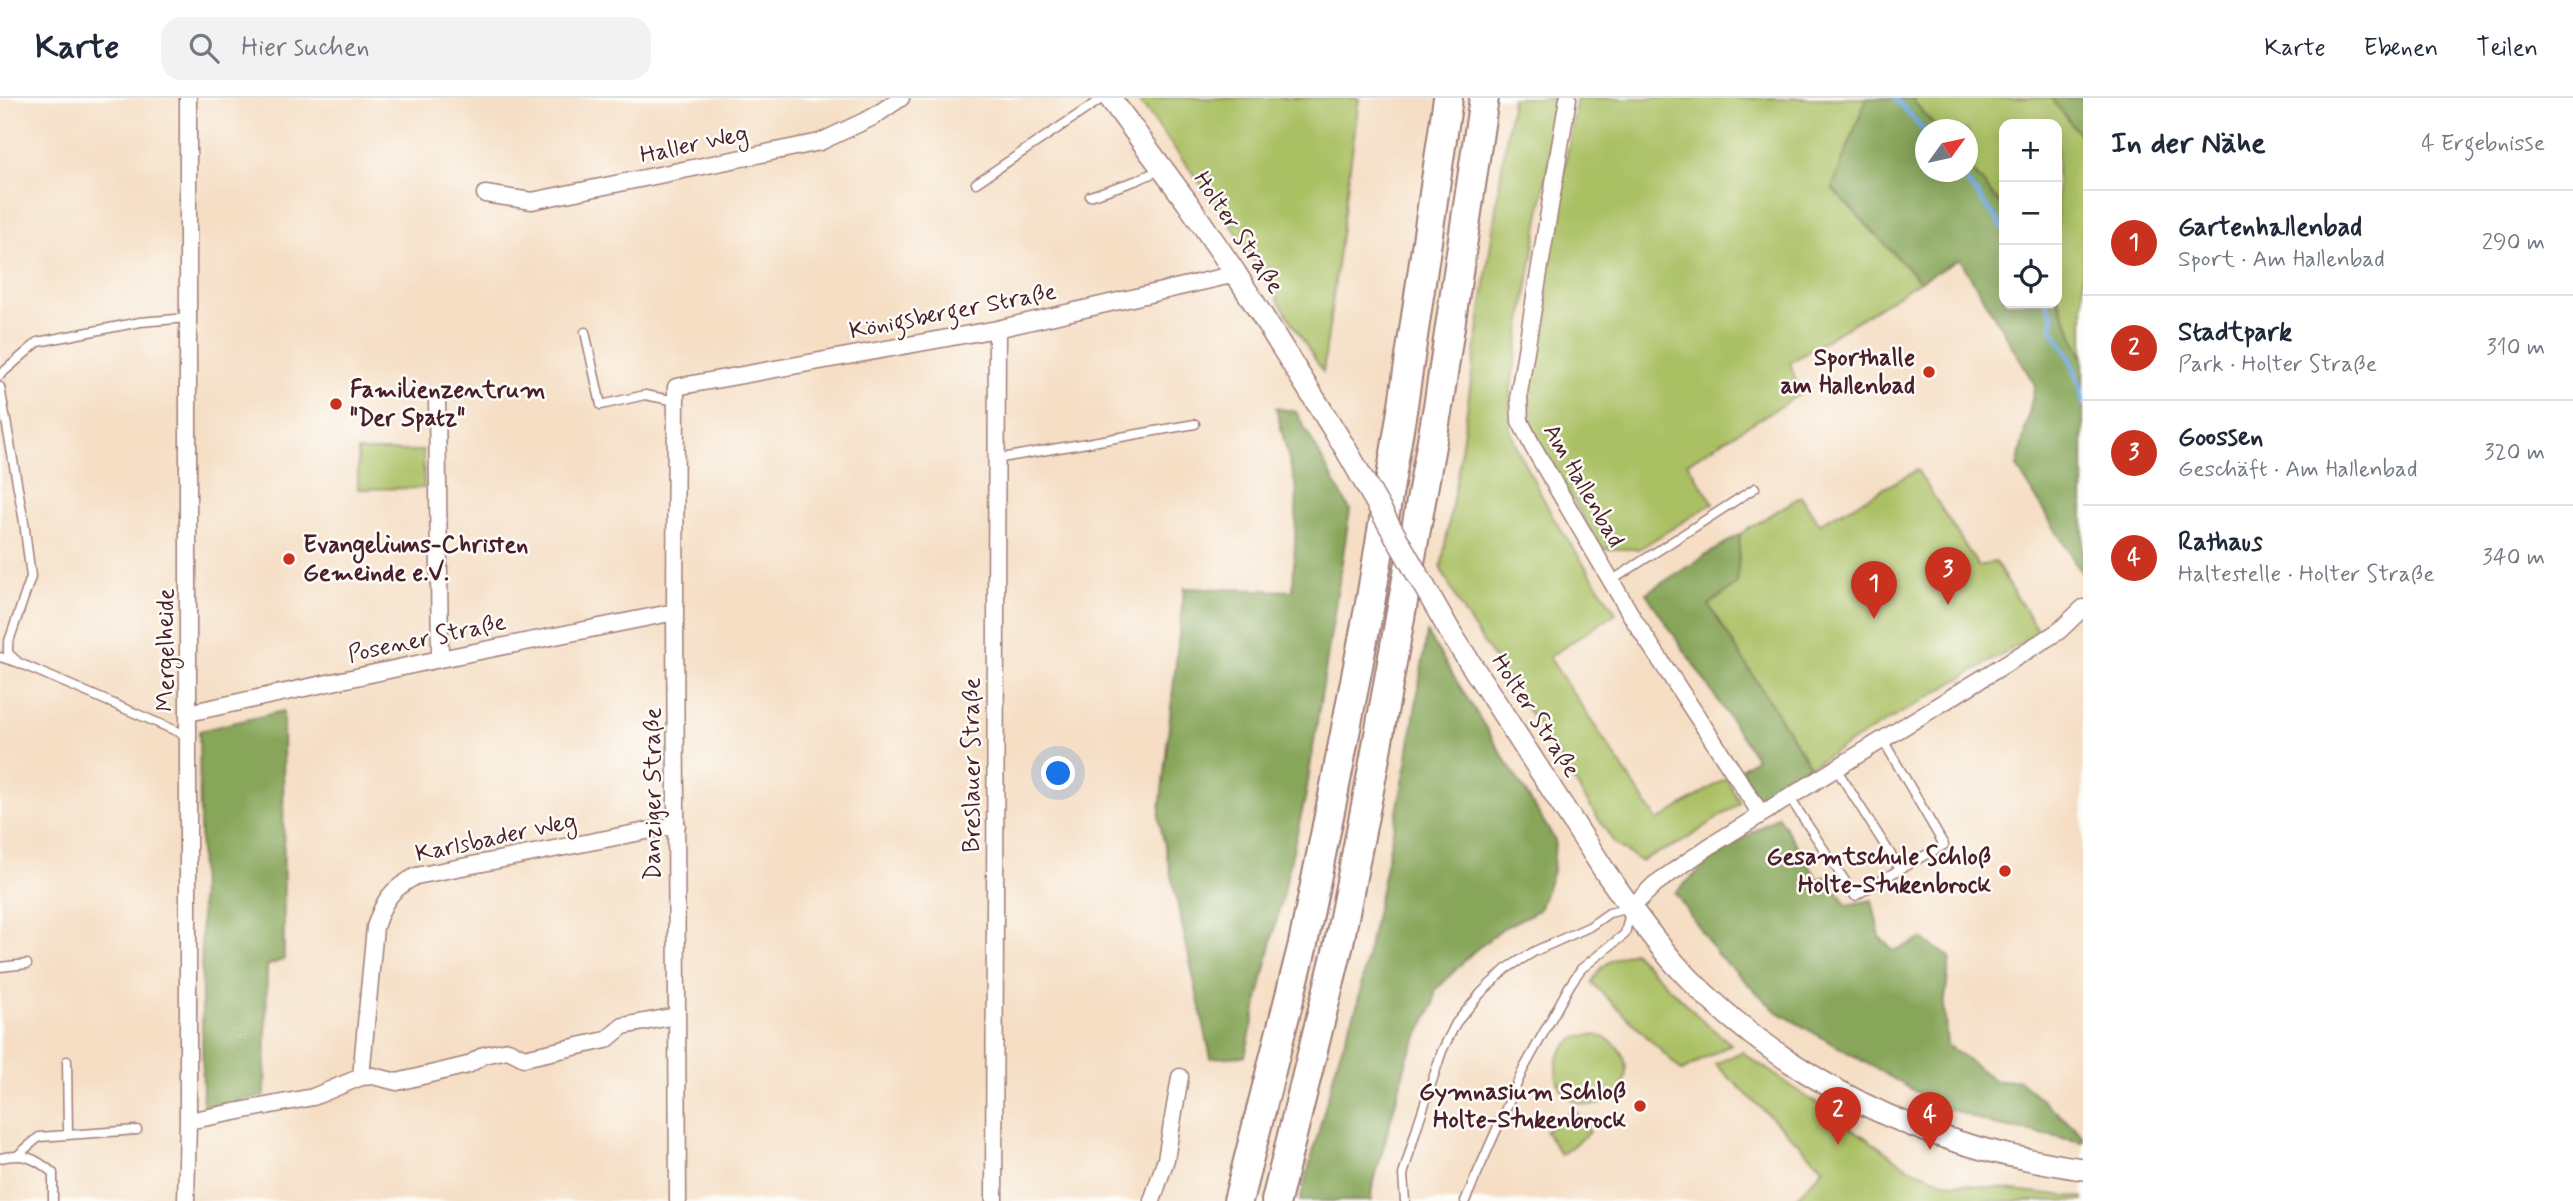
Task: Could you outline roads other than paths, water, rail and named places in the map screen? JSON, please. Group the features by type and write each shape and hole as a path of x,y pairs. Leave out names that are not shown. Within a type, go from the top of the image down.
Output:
{"highway":[{"path":"1238,1201 1303,944 1371,598 1403,405 1448,98"},
{"path":"1276,1201 1338,948 1373,772 1439,401 1484,98"}],"street":[{"name":"Mergelheide","path":"186,1201 188,98"},
{"name":"Haller Weg","path":"485,194 532,201 820,142 873,117 901,98"},
{"name":"Holter Straße","path":"1110,98 1236,274 1344,446 1452,635 1606,873 1677,965 1734,1021 1776,1053 1850,1099 1938,1136 2001,1154 2083,1168"},
{"name":"Am Hallenbad","path":"1568,98 1519,393 1520,421 1532,447 1611,581 1761,814"},
{"name":"Königsberger Straße","path":"676,394 997,329 1236,274"},
{"name":"Breslauer Straße","path":"994,1201 997,329"},
{"name":"Danziger Straße","path":"676,394 678,1201"},
{"path":"437,400 440,659"},
{"path":"1631,908 1656,884 1761,814 1837,770 2059,631 2083,608"},
{"name":"Posener Straße","path":"188,713 675,612"},
{"name":"Karlsbader Weg","path":"361,1077 375,927 383,904 397,886 416,876 677,825"},
{"path":"188,1121 313,1097 361,1077 373,1076 397,1082 468,1065 484,1055 508,1050 524,1058 606,1040 623,1026 677,1016"},
{"path":"1152,1201 1166,1159 1180,1077"}],"lane":[{"path":"976,183 1103,98"},
{"path":"1090,196 1162,169"},
{"path":"0,375 38,342 140,322 188,318"},
{"path":"585,332 601,405 645,395 676,394"},
{"path":"0,387 31,577 8,644 8,653 19,663"},
{"path":"996,458 1195,424"},
{"path":"1611,581 1755,488"},
{"path":"0,657 188,736"},
{"path":"1789,797 1855,896 1944,845 1883,740"},
{"path":"1837,770 1900,869"},
{"path":"1405,1201 1403,1175 1417,1127 1442,1051 1457,1023 1481,993 1506,969 1535,951 1590,927 1609,913 1631,908 1625,933 1581,969 1570,985 1523,1070 1465,1201"},
{"path":"0,967 27,964"},
{"path":"67,1061 68,1135"},
{"path":"0,1158 18,1154 39,1137 137,1130"},
{"path":"18,1154 40,1161 52,1173 53,1201"}],"waterway":[{"path":"1895,98 1915,121"},
{"path":"1967,182 1999,222"},
{"path":"2049,308 2053,318 2052,328 2069,356 2081,388 2083,403"}],"place":[{"name":"Sporthalle am Hallenbad","path":"1929,372"},
{"name":"Familienzentrum \"Der Spatz\"","path":"336,404"},
{"name":"Evangeliums-Christen Gemeinde e.V.","path":"289,559"},
{"name":"Goossen","path":"1948,605"},
{"name":"Gartenhallenbad","path":"1874,619"},
{"name":"Gesamtschule Schloß Holte-Stukenbrock","path":"2005,871"},
{"name":"Gymnasium Schloß Holte-Stukenbrock","path":"1640,1106"},
{"name":"Stadtpark","path":"1838,1145"},
{"name":"Rathaus","path":"1930,1150"}]}
